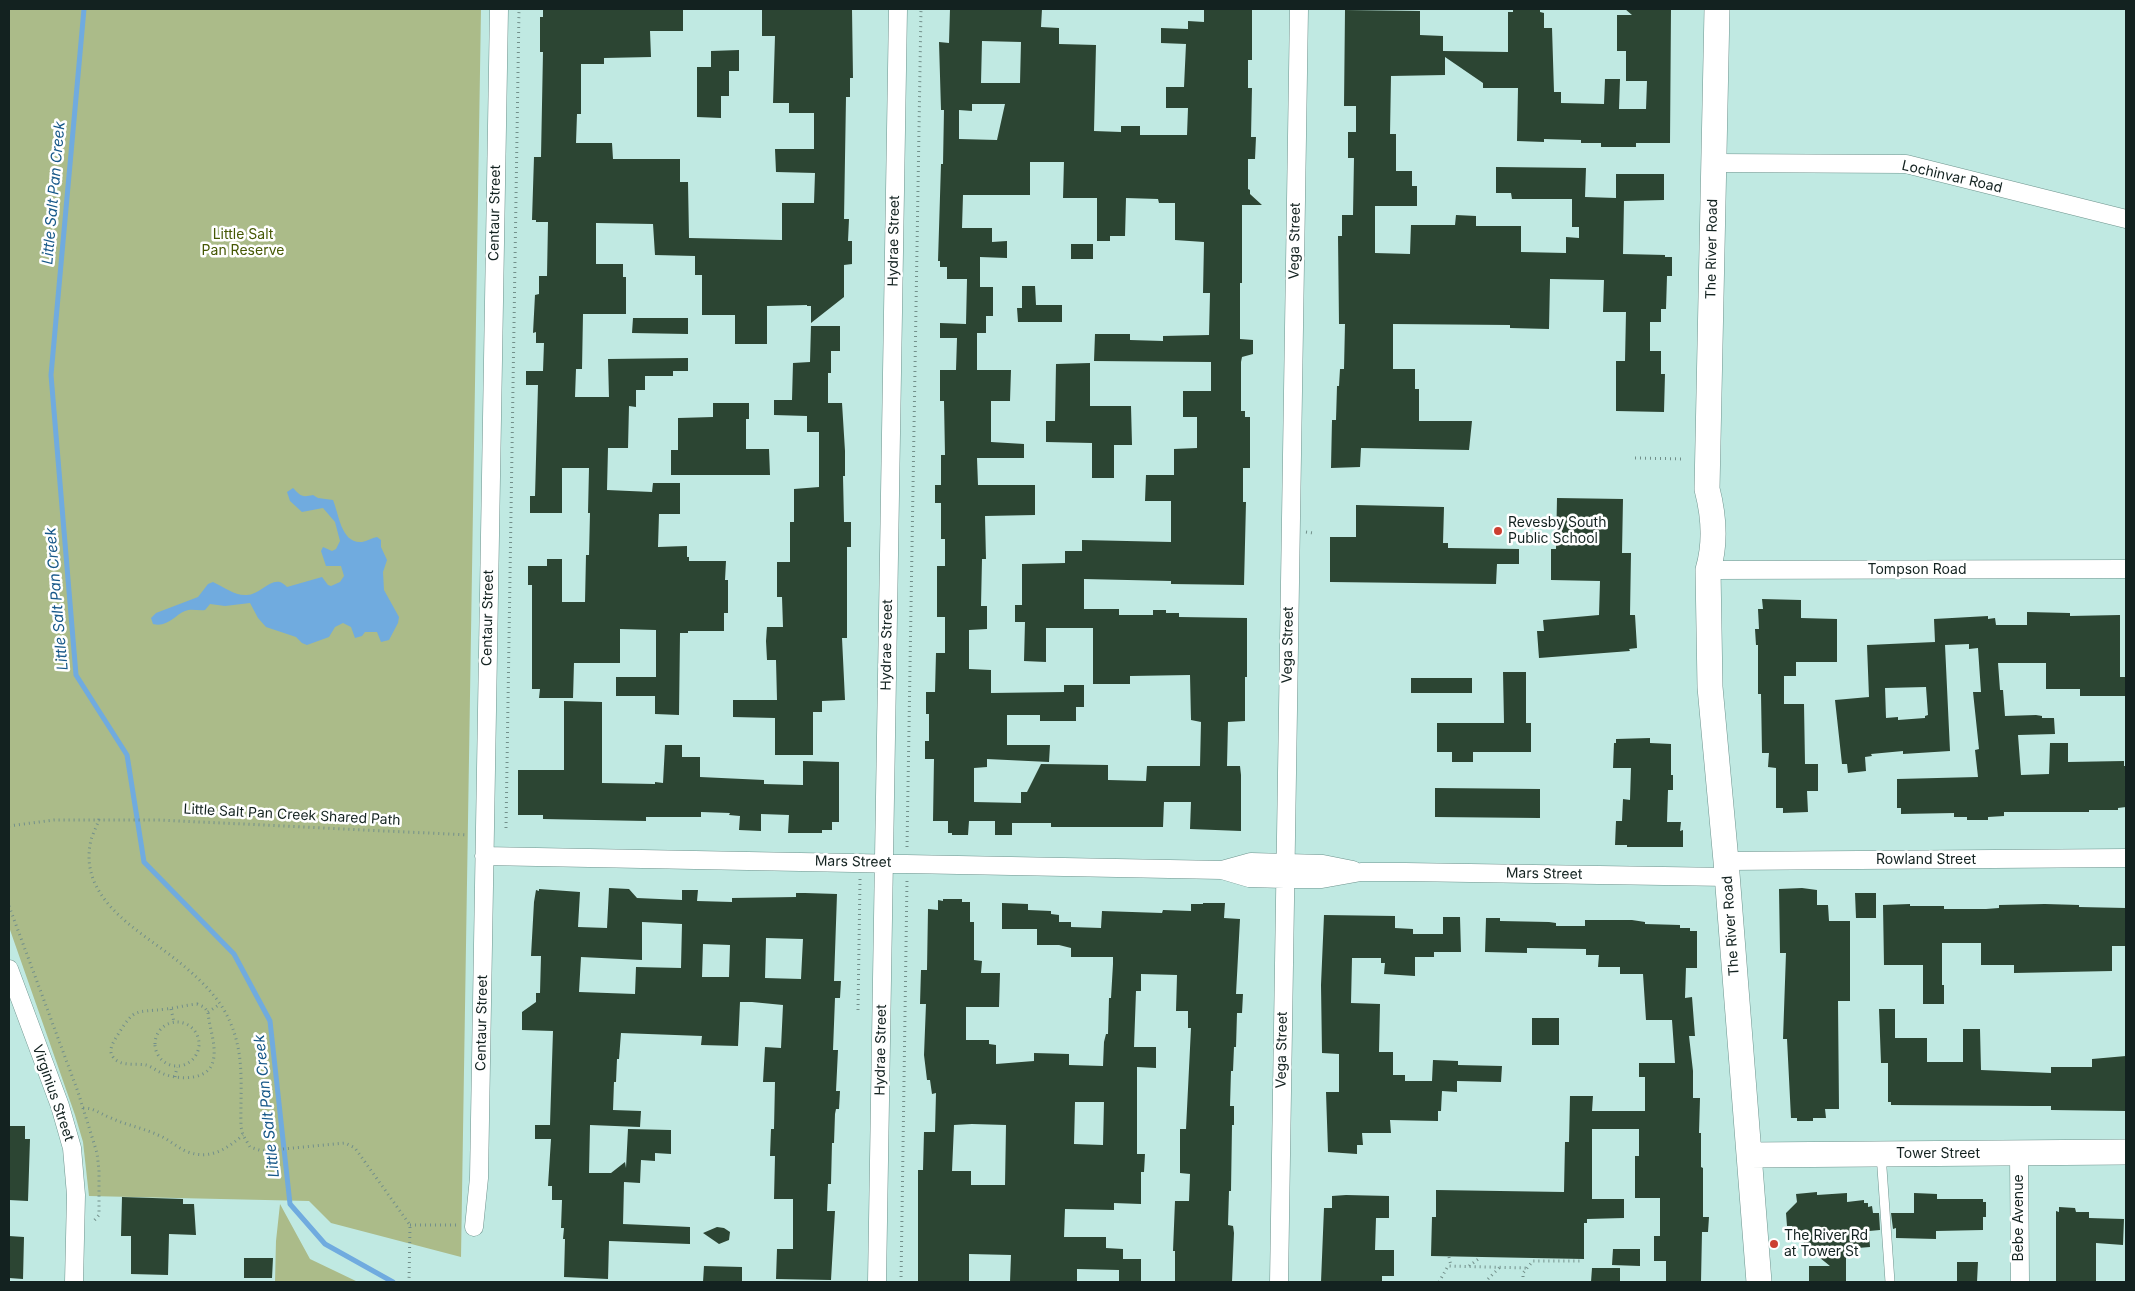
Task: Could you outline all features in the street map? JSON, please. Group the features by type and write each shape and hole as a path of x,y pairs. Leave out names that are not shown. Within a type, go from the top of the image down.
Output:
{"main road":[{"name":"The River Road","path":"1717,9 1707,489 1713,512 1713,552 1708,570 1710,687 1727,869 1760,1282"},
{"name":"Tower Street","path":"1750,1155 2126,1152"}],"street":[{"name":"Centaur Street","path":"474,1227 479,1178 499,9"},
{"name":"Hydrae Street","path":"877,1282 898,9"},
{"name":"Vega Street","path":"1279,1282 1299,9"},
{"name":"Lochinvar Road","path":"1714,163 1906,164 2126,219"},
{"name":"Tompson Road","path":"1708,570 2126,568"},
{"name":"Mars Street","path":"484,856 1222,870 1249,878 1285,871 1322,879 1361,872 1727,869"},
{"name":"Rowland Street","path":"1727,869 2126,858"},
{"name":"Virginius Street","path":"9,969 60,1106 72,1148 76,1195 74,1282"},
{"name":"Bebe Avenue","path":"2019,1153 2020,1282"}],"lane":[{"path":"1881,1154 1890,1282"}],"path":[{"path":"506,828 519,9"},
{"path":"901,1282 921,9"},
{"path":"1635,458 1685,459"},
{"path":"99,819 91,840 90,860 95,883 106,902 136,931 178,961 195,976 220,1004 233,1031 241,1056 243,1135 250,1147 262,1151 345,1144 355,1148 410,1225 409,1282"},
{"name":"Little Salt Pan Creek Shared Path","path":"9,826 54,820 115,819 484,835"},
{"path":"858,1010 861,862"},
{"path":"196,1004 204,1007 208,1012 214,1060 209,1070 197,1076 175,1077 166,1075 145,1065 120,1062 114,1059 111,1053 111,1046 125,1022 144,1010 171,1009 196,1004"},
{"path":"208,1012 220,1004"},
{"path":"171,1009 174,1022"},
{"path":"174,1022 187,1024 196,1030 200,1042 199,1051 193,1060 186,1065 177,1067 162,1061 155,1047 157,1034 161,1028 174,1022"},
{"path":"175,1077 177,1067"},
{"path":"83,1108 96,1109 109,1118 148,1130 188,1152 200,1155 217,1153 228,1148 243,1135"},
{"path":"410,1225 454,1224 474,1227"},
{"path":"1449,1257 1452,1266"},
{"path":"1468,1266 1481,1257"},
{"path":"1523,1282 1523,1273 1533,1260 1552,1263 1582,1261"},
{"path":"1439,1282 1448,1266 1527,1268"},
{"path":"1488,1279 1500,1267"}],"green space":[{"name":"Little Salt Pan Reserve","path":"9,9 481,9 461,1257 331,1223 309,1201 89,1196 83,1142 75,1115 9,927"},
{"path":"280,1204 310,1259 358,1282 275,1282 276,1241"}],"water":[{"path":"293,488 303,496 313,495 318,498 333,500 342,527 349,538 362,542 377,537 381,540 381,547 387,560 383,572 384,590 399,617 389,640 381,642 377,632 365,632 362,636 355,638 351,627 343,623 335,627 329,637 307,645 296,637 266,627 258,618 250,603 225,606 210,604 205,610 187,610 167,623 153,624 151,618 156,613 198,597 208,584 213,582 234,593 247,595 276,582 281,582 287,587 322,577 331,586 340,582 344,576 341,566 326,566 321,551 323,547 332,551 336,549 340,541 335,522 323,508 302,512 290,501 287,492"}],"building":[{"path":"543,9 683,9 683,31 650,31 651,57 604,58 604,64 581,64 581,114 577,114 576,143 612,143 613,159 680,159 680,182 688,182 689,238 782,240 782,203 814,203 815,173 776,172 775,149 814,149 814,113 789,113 789,103 773,103 775,36 762,36 762,9 852,9 853,78 850,78 850,97 846,97 844,219 849,219 848,241 852,241 852,264 844,265 844,297 811,323 811,306 767,306 767,344 735,344 735,315 702,315 702,275 695,275 695,256 655,255 653,224 596,223 596,264 623,264 623,277 626,277 626,314 583,314 582,369 576,369 575,397 609,397 608,359 688,358 688,371 673,371 673,376 645,376 645,390 636,390 636,407 629,406 628,448 608,448 607,490 652,492 653,483 680,483 680,514 659,514 658,547 687,546 689,561 726,561 725,580 728,580 728,613 724,613 724,631 688,631 688,633 680,633 679,715 655,714 655,696 616,696 616,677 656,677 656,630 620,629 620,663 574,663 573,698 539,698 540,689 532,689 532,585 528,585 528,566 547,566 547,559 562,559 562,602 585,602 586,555 589,555 590,513 588,513 589,468 562,468 562,513 530,513 530,496 535,496 538,385 526,385 526,371 543,371 544,343 536,343 536,332 533,333 535,295 539,294 539,276 547,276 548,222 532,220 534,157 541,157 543,52 540,52 540,17 543,17"},
{"path":"950,9 1042,9 1041,27 1059,28 1059,44 1096,45 1094,131 1121,132 1121,126 1140,126 1140,135 1187,135 1188,108 1166,108 1166,87 1184,87 1186,44 1161,43 1161,28 1188,29 1188,21 1204,22 1204,9 1252,9 1252,60 1248,60 1248,88 1252,88 1251,137 1256,137 1255,159 1248,159 1248,189 1250,194 1262,205 1242,205 1240,339 1253,340 1253,354 1242,357 1241,362 1241,411 1245,411 1245,417 1250,417 1250,468 1243,468 1243,502 1246,502 1244,585 1171,584 1171,581 1084,579 1084,609 1119,609 1119,615 1153,615 1153,610 1166,610 1166,613 1179,613 1179,617 1247,618 1245,721 1228,722 1227,766 1240,766 1241,831 1190,829 1191,802 1164,802 1163,827 1051,827 1051,823 1012,823 1012,835 995,835 995,821 969,821 968,835 952,835 952,833 948,833 948,821 933,821 934,759 925,759 925,741 929,741 929,714 926,714 926,692 935,692 936,653 945,653 945,617 937,617 937,566 945,566 945,539 941,539 941,503 935,503 935,485 941,485 941,455 945,455 944,401 940,401 940,370 956,370 957,338 940,338 940,323 966,324 967,279 947,279 947,267 940,267 940,261 938,261 944,110 941,110 939,42 949,43","holes":["982,41 1021,42 1020,83 981,83","972,104 1005,104 997,140 959,139 959,110 972,111","1030,162 1064,162 1063,198 1097,198 1097,241 1110,241 1110,236 1125,236 1126,198 1158,199 1159,203 1175,203 1175,240 1204,242 1203,293 1210,293 1209,335 1163,336 1163,341 1130,340 1130,334 1095,334 1094,361 1211,362 1211,391 1183,391 1183,417 1197,417 1197,448 1174,449 1174,475 1146,475 1145,501 1171,501 1171,542 1082,540 1082,551 1065,551 1065,563 1022,564 1022,605 1015,605 1015,622 1025,622 1024,661 1046,662 1046,628 1093,628 1093,684 1130,684 1130,676 1190,675 1191,720 1201,722 1200,766 1147,766 1146,781 1108,780 1108,765 1041,764 1027,792 1021,792 1021,803 974,802 974,768 987,767 987,759 1049,762 1050,745 1007,745 1007,715 1040,715 1040,721 1076,721 1076,707 1084,707 1084,685 1064,685 1064,692 991,693 991,670 969,669 969,630 987,629 987,606 981,606 982,559 986,559 985,516 1035,515 1035,485 978,485 977,458 1024,458 1024,444 991,442 991,401 1010,401 1011,370 977,370 977,333 986,333 986,316 993,316 993,287 980,287 980,257 1007,258 1007,241 992,242 992,228 962,228 963,195 1030,195"]},
{"path":"1513,9 1540,9 1540,12 1544,13 1544,28 1552,28 1554,92 1561,92 1561,103 1604,104 1605,79 1620,79 1619,109 1646,109 1647,81 1626,81 1626,51 1617,51 1617,15 1632,15 1625,9 1671,9 1670,143 1636,143 1636,147 1601,147 1601,143 1581,143 1581,140 1544,139 1544,142 1517,141 1518,88 1483,88 1483,83 1445,57 1445,75 1391,76 1390,134 1396,134 1396,171 1412,171 1412,186 1417,186 1417,206 1375,206 1375,253 1410,254 1411,225 1455,225 1456,215 1476,216 1476,226 1521,226 1521,252 1566,253 1566,237 1579,238 1579,227 1572,227 1572,199 1512,199 1511,193 1496,193 1496,167 1586,168 1585,197 1616,198 1616,174 1664,174 1664,200 1624,201 1623,254 1665,255 1665,257 1672,257 1672,276 1667,276 1666,309 1661,309 1661,322 1650,322 1650,351 1661,351 1661,374 1665,374 1664,412 1616,411 1616,361 1625,361 1626,312 1603,312 1604,280 1550,279 1549,329 1510,328 1510,325 1393,324 1393,369 1415,369 1415,389 1419,389 1419,421 1472,421 1469,450 1361,448 1360,467 1331,468 1332,420 1336,420 1337,386 1339,386 1340,369 1344,369 1345,324 1339,324 1338,236 1342,236 1342,215 1353,215 1354,158 1348,158 1348,132 1356,132 1356,106 1344,106 1345,10 1420,11 1420,35 1443,36 1443,51 1508,52 1508,12 1513,12"},
{"path":"739,50 739,71 729,71 729,96 721,96 721,118 697,117 697,67 711,67 711,51"},
{"path":"1071,244 1093,244 1093,259 1071,259"},
{"path":"1022,286 1035,286 1036,305 1062,305 1062,322 1018,322 1017,308 1022,308"},
{"path":"633,318 688,318 688,334 632,333"},
{"path":"811,326 840,326 840,351 831,351 831,373 828,373 828,403 842,403 845,451 845,476 843,476 844,522 851,522 851,547 847,547 847,638 842,638 845,700 822,701 822,712 813,712 813,755 775,755 775,718 733,717 733,700 777,700 776,660 767,660 766,641 767,627 783,627 782,597 777,597 777,562 790,562 790,522 794,522 794,489 819,487 819,432 807,432 807,416 774,415 774,400 792,400 793,363 810,362"},
{"path":"1090,363 1090,406 1131,406 1132,445 1114,445 1114,478 1092,478 1092,443 1046,442 1046,421 1055,421 1056,364"},
{"path":"713,403 749,403 749,419 746,419 746,449 769,449 770,475 671,475 671,450 678,450 678,418 713,417"},
{"path":"1557,498 1623,499 1622,553 1631,553 1630,615 1635,615 1637,648 1629,649 1630,651 1539,658 1537,631 1544,631 1543,620 1599,615 1600,581 1551,580 1551,549 1556,549"},
{"path":"1356,505 1444,507 1443,543 1448,543 1448,548 1519,549 1519,564 1497,564 1496,584 1330,582 1330,537 1356,537"},
{"path":"1762,599 1801,600 1801,618 1837,619 1837,662 1796,662 1796,676 1784,676 1784,704 1804,704 1805,764 1818,764 1818,791 1807,791 1808,812 1783,813 1783,808 1776,808 1776,768 1768,767 1769,753 1762,753 1761,694 1758,694 1758,645 1756,645 1755,629 1759,629 1758,609 1763,609"},
{"path":"2027,612 2070,613 2070,616 2120,615 2120,677 2126,677 2126,696 2080,696 2080,689 2046,689 2046,663 1998,663 2000,690 2003,690 2005,716 2036,715 2042,716 2042,718 2054,718 2055,734 2018,735 2021,775 2049,774 2050,743 2068,743 2068,762 2124,761 2124,766 2126,766 2126,807 2118,808 2118,810 2089,810 2089,812 2004,812 2004,816 1988,817 1988,820 1967,820 1967,817 1954,817 1954,813 1901,814 1901,808 1897,808 1897,779 1978,777 1975,750 1979,749 1973,692 1981,692 1978,648 1969,649 1969,644 1945,645 1950,751 1903,754 1903,751 1871,754 1872,756 1865,757 1866,771 1848,773 1847,764 1842,764 1835,700 1869,697 1867,645 1935,642 1934,619 1988,616 1988,619 1995,618 1996,625 2027,625","holes":["1926,687 1928,715 1925,718 1898,720 1898,717 1886,718 1885,688"]},
{"path":"1503,672 1526,672 1526,723 1531,723 1531,752 1473,752 1473,762 1452,762 1452,752 1437,752 1437,723 1504,723"},
{"path":"1411,678 1472,678 1472,693 1411,693"},
{"path":"564,701 602,702 602,783 663,783 665,745 682,745 682,757 700,757 700,777 764,780 764,784 803,785 803,761 839,762 839,822 832,822 832,830 822,830 822,833 788,833 789,815 761,814 761,831 739,830 740,816 729,815 730,813 701,812 701,817 646,817 646,821 543,819 543,815 518,815 518,770 564,770"},
{"path":"1650,738 1650,743 1671,744 1673,790 1668,790 1667,822 1681,822 1680,831 1683,830 1683,847 1627,847 1627,845 1615,845 1616,821 1622,821 1623,799 1630,800 1631,768 1613,768 1614,743 1616,743 1616,739"},
{"path":"1435,788 1540,789 1540,818 1435,817"},
{"path":"609,888 629,889 637,898 682,900 682,890 698,890 697,901 732,902 732,898 796,897 796,893 837,894 834,981 841,981 840,998 835,998 833,1050 838,1050 836,1091 840,1091 839,1109 836,1109 835,1114 834,1143 832,1143 831,1184 828,1184 827,1211 835,1211 831,1280 776,1279 777,1249 793,1249 793,1199 774,1199 775,1156 770,1156 771,1129 774,1129 775,1082 763,1082 765,1047 781,1048 783,1005 752,1002 740,1002 738,1046 701,1045 702,1036 621,1033 616,1082 614,1082 613,1110 641,1111 640,1127 590,1125 589,1173 611,1173 625,1162 626,1168 628,1129 671,1130 671,1154 655,1153 655,1161 641,1160 640,1183 624,1182 623,1224 690,1227 690,1244 609,1241 608,1279 564,1277 565,1239 563,1239 564,1228 561,1228 562,1200 552,1200 552,1186 548,1186 551,1139 535,1139 535,1125 550,1125 553,1031 522,1030 522,1012 536,1002 536,993 540,993 541,956 531,956 536,890 580,892 578,927 607,928","holes":["642,922 682,924 681,968 636,967 635,994 579,992 581,957 642,960","766,938 803,939 801,979 765,978","703,944 730,945 729,977 702,977"]},
{"path":"1802,888 1817,890 1817,905 1828,905 1829,921 1850,921 1850,1001 1838,1001 1839,1109 1825,1109 1826,1118 1813,1118 1813,1121 1797,1121 1797,1118 1791,1118 1787,1039 1783,1039 1786,953 1780,953 1779,889"},
{"path":"1855,893 1876,893 1876,918 1856,918"},
{"path":"943,899 962,899 962,902 970,902 970,922 974,922 974,960 982,961 981,973 1000,973 999,1007 966,1007 966,1040 989,1040 989,1044 996,1045 996,1064 1034,1061 1034,1053 1069,1054 1069,1065 1103,1066 1104,1042 1106,1034 1108,1034 1109,998 1111,998 1113,964 1113,957 1071,957 1071,948 1059,945 1037,945 1037,929 1002,929 1002,903 1028,904 1028,910 1051,911 1051,914 1059,915 1059,922 1071,922 1071,927 1101,928 1102,911 1162,913 1163,910 1191,911 1191,904 1203,903 1225,903 1224,918 1240,919 1236,994 1243,994 1242,1013 1237,1013 1236,1047 1234,1047 1233,1071 1231,1071 1230,1106 1234,1106 1228,1225 1233,1226 1234,1233 1232,1282 1175,1282 1175,1251 1173,1251 1175,1201 1189,1201 1190,1174 1180,1173 1180,1129 1186,1129 1191,1028 1188,1028 1188,1011 1176,1011 1177,975 1141,974 1141,991 1136,991 1134,1047 1156,1047 1156,1068 1137,1067 1137,1154 1145,1154 1144,1172 1141,1172 1141,1204 1114,1203 1114,1210 1065,1209 1064,1237 1106,1237 1106,1248 1123,1249 1123,1259 1141,1259 1141,1281 1119,1281 1119,1270 1077,1269 1077,1282 1010,1282 1011,1255 969,1254 969,1282 918,1282 918,1170 923,1170 924,1132 935,1132 936,1093 932,1094 930,1080 927,1080 924,1055 926,1004 920,1004 921,970 927,970 928,909 938,910 938,900 943,901","holes":["1075,1102 1104,1102 1103,1145 1074,1144","954,1125 1006,1125 1005,1185 971,1185 971,1171 952,1171"]},
{"path":"1910,904 1910,906 1944,906 1944,909 1986,909 1999,908 1999,905 2045,904 2126,908 2126,946 2112,946 2112,971 2014,973 2014,965 1981,965 1981,943 1942,943 1944,1004 1923,1004 1923,965 1884,965 1883,905"},
{"path":"1324,915 1395,916 1395,928 1413,929 1413,934 1443,934 1443,917 1460,917 1461,952 1434,952 1434,957 1415,957 1415,976 1384,974 1385,963 1381,963 1381,958 1352,958 1351,1003 1380,1004 1379,1052 1393,1052 1393,1075 1405,1075 1405,1081 1432,1081 1433,1060 1458,1061 1458,1065 1502,1066 1501,1082 1457,1081 1457,1092 1442,1091 1441,1111 1438,1111 1438,1121 1390,1120 1391,1133 1362,1133 1363,1145 1357,1145 1357,1154 1328,1152 1326,1092 1339,1092 1339,1054 1322,1053 1321,985"},
{"path":"1486,918 1500,918 1500,921 1549,922 1556,923 1556,926 1585,926 1585,920 1632,920 1645,922 1645,924 1680,925 1680,928 1690,928 1690,931 1697,931 1697,968 1686,968 1685,998 1692,997 1695,1036 1689,1036 1693,1071 1693,1098 1700,1098 1699,1133 1701,1133 1701,1167 1703,1168 1703,1217 1709,1217 1708,1232 1702,1232 1701,1282 1666,1282 1666,1261 1654,1261 1654,1236 1660,1236 1660,1198 1635,1198 1635,1156 1639,1156 1639,1129 1592,1129 1592,1199 1624,1199 1624,1218 1587,1219 1587,1223 1584,1223 1584,1259 1431,1256 1432,1217 1436,1217 1436,1190 1564,1192 1565,1142 1569,1142 1570,1096 1593,1096 1592,1111 1645,1111 1645,1077 1639,1077 1639,1063 1675,1063 1672,1020 1646,1020 1643,974 1620,974 1620,967 1598,967 1599,955 1586,955 1586,949 1527,948 1527,953 1485,952"},
{"path":"1879,1009 1895,1009 1895,1038 1927,1038 1927,1062 1963,1062 1963,1029 1980,1029 1981,1070 2051,1073 2051,1067 2092,1067 2092,1059 2126,1056 2126,1111 2051,1110 2051,1106 1891,1105 1891,1102 1888,1102 1888,1063 1881,1063"},
{"path":"1532,1018 1559,1018 1559,1045 1532,1045"},
{"path":"9,1126 25,1126 25,1139 30,1139 28,1201 9,1200"},
{"path":"1817,1192 1817,1195 1847,1193 1847,1202 1864,1200 1864,1203 1868,1203 1868,1207 1872,1206 1873,1213 1879,1213 1880,1230 1869,1231 1870,1247 1846,1249 1846,1282 1809,1282 1809,1266 1830,1266 1804,1245 1803,1235 1792,1236 1792,1226 1787,1226 1786,1213 1797,1202 1796,1194"},
{"path":"1914,1193 1937,1194 1937,1199 1983,1199 1983,1202 1986,1202 1986,1217 1983,1217 1983,1230 1936,1231 1936,1239 1896,1238 1896,1228 1893,1229 1891,1213 1914,1213"},
{"path":"1332,1196 1389,1196 1389,1218 1376,1218 1375,1250 1394,1250 1394,1276 1382,1276 1382,1282 1321,1282 1324,1208 1332,1208"},
{"path":"122,1197 183,1199 183,1204 194,1204 196,1235 169,1234 168,1275 131,1274 131,1236 121,1236"},
{"path":"2059,1207 2075,1208 2076,1212 2089,1212 2089,1218 2124,1219 2123,1245 2096,1243 2096,1281 2056,1281 2056,1211 2059,1212"},
{"path":"717,1227 724,1228 730,1232 729,1240 719,1244 703,1233"},
{"path":"9,1236 24,1237 23,1279 9,1278"},
{"path":"1613,1249 1640,1249 1640,1266 1612,1265"},
{"path":"244,1258 273,1258 272,1278 244,1278"},
{"path":"1957,1262 1978,1262 1977,1282 1957,1282"},
{"path":"704,1266 742,1267 742,1282 703,1282"},
{"path":"1592,1268 1620,1268 1620,1282 1591,1282"}],"waterway":[{"name":"Little Salt Pan Creek","path":"84,9 51,375 76,675 127,755 144,862 234,954 270,1021 290,1204 325,1244 393,1282"}],"place":[{"name":"Revesby South Public School","path":"1498,531"},
{"name":"The River Rd at Tower St","path":"1774,1244"}]}
